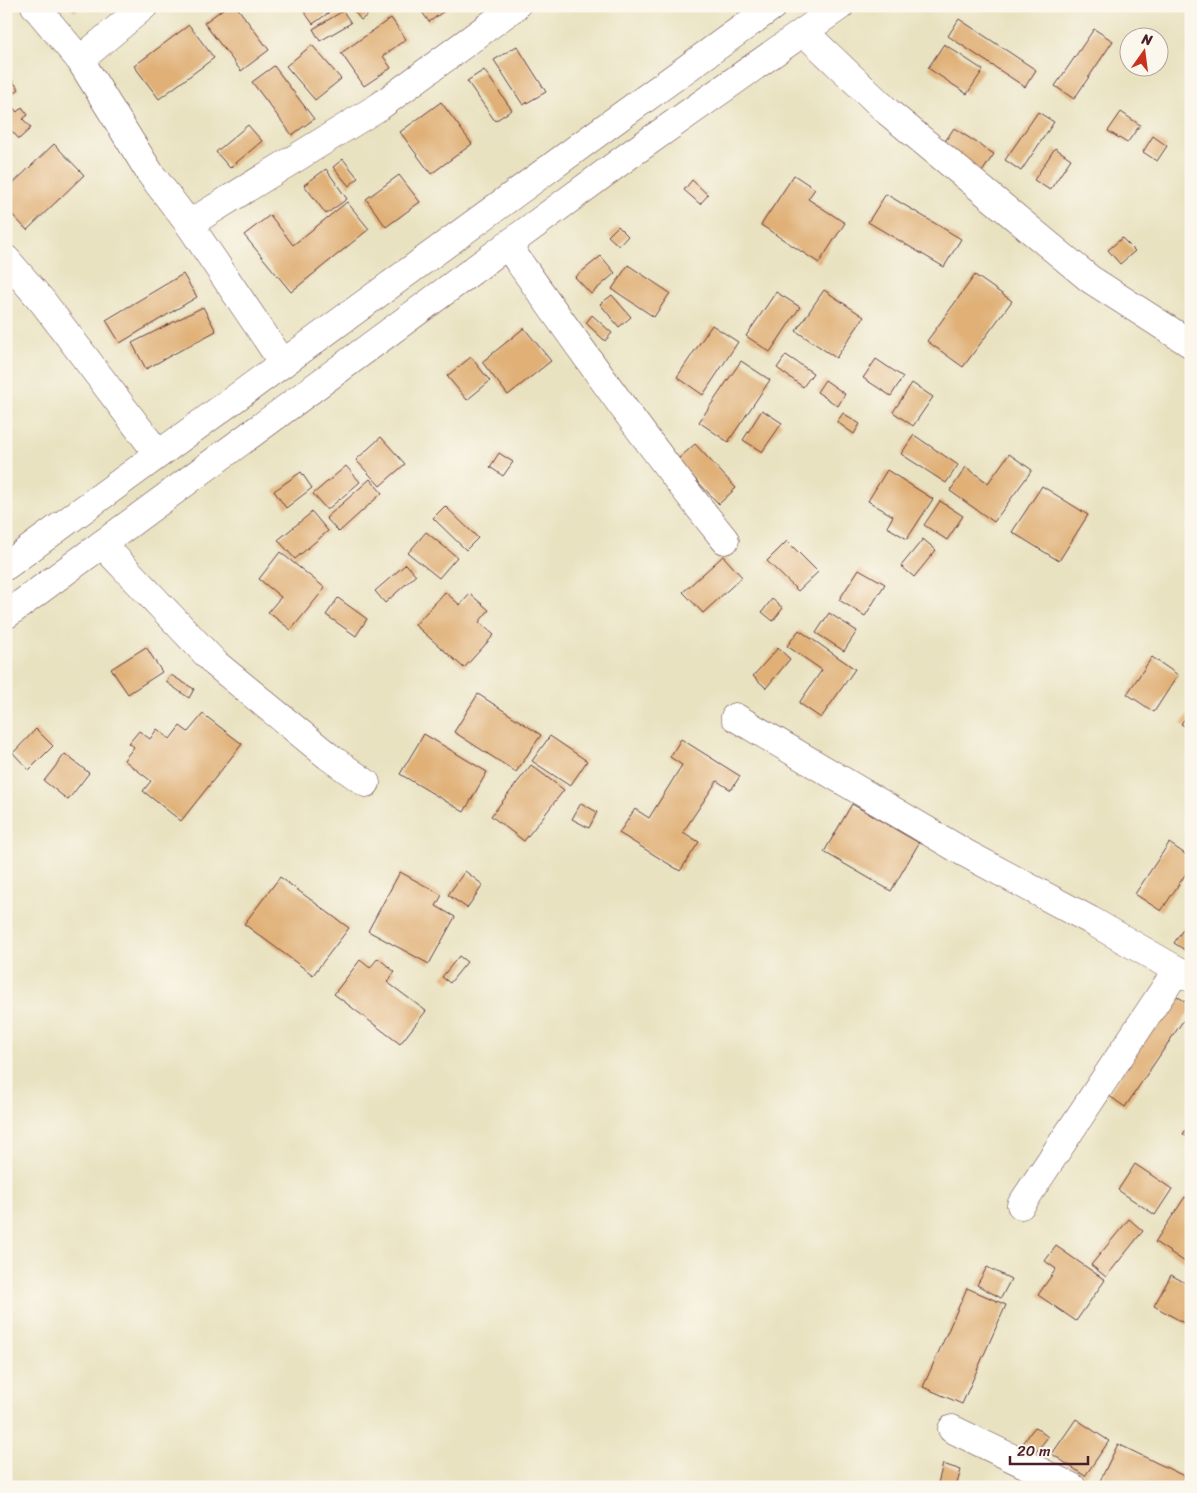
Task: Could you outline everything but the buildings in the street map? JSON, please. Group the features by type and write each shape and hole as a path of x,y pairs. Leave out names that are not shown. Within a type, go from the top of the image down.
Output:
{"street":[{"path":"36,6 42,16 80,60 150,174 188,224 283,363"},
{"path":"80,60 144,6"},
{"path":"188,224 380,106 516,6"},
{"path":"6,566 773,6"},
{"path":"6,615 636,150 840,6"},
{"path":"804,32 888,112 1083,274 1191,344"},
{"path":"507,245 624,411 682,487 726,540"},
{"path":"6,259 43,302 158,454"},
{"path":"102,544 216,664 328,756 366,783"},
{"path":"735,717 966,853 1090,920 1184,974 1021,1205"},
{"path":"952,1429 1072,1487"}]}
